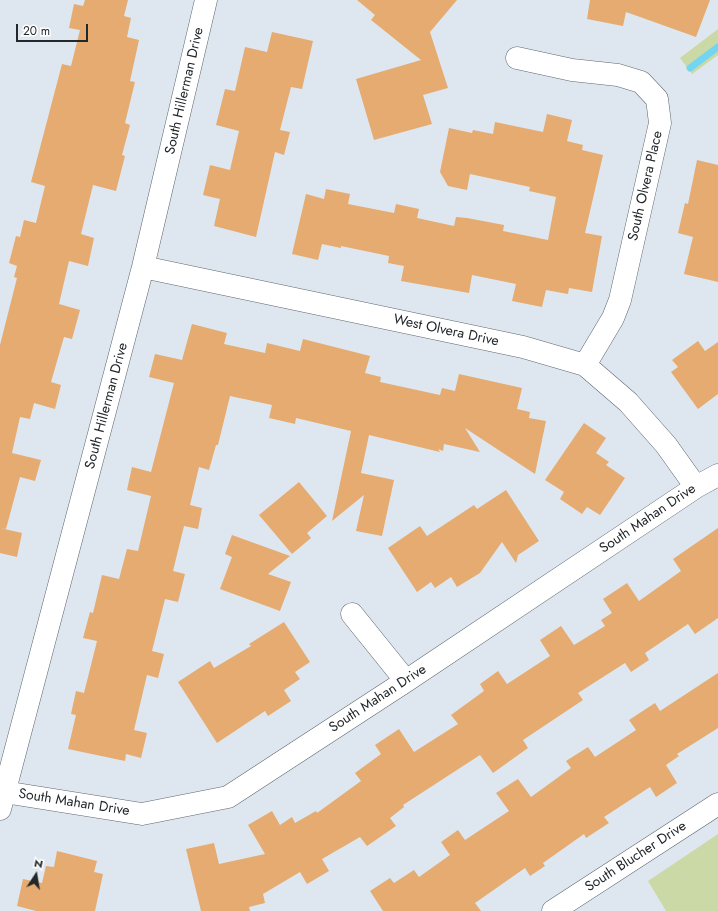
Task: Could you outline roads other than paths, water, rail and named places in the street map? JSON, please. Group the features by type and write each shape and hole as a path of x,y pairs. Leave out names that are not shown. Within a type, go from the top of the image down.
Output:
{"street":[{"name":"South Hillerman Drive","path":"2,801 143,267 206,0"},
{"name":"South Olvera Place","path":"517,58 572,70 618,75 641,82 657,99 660,123 620,300 613,318 585,365"},
{"name":"West Olvera Drive","path":"143,267 523,347 585,365 628,402 666,445 696,487"},
{"name":"South Mahan Drive","path":"2,801 142,814 228,797 406,681 696,487 718,475"},
{"path":"352,614 406,681"},
{"name":"South Blucher Drive","path":"553,911 718,804"}],"waterway":[{"path":"690,68 718,47"}]}
